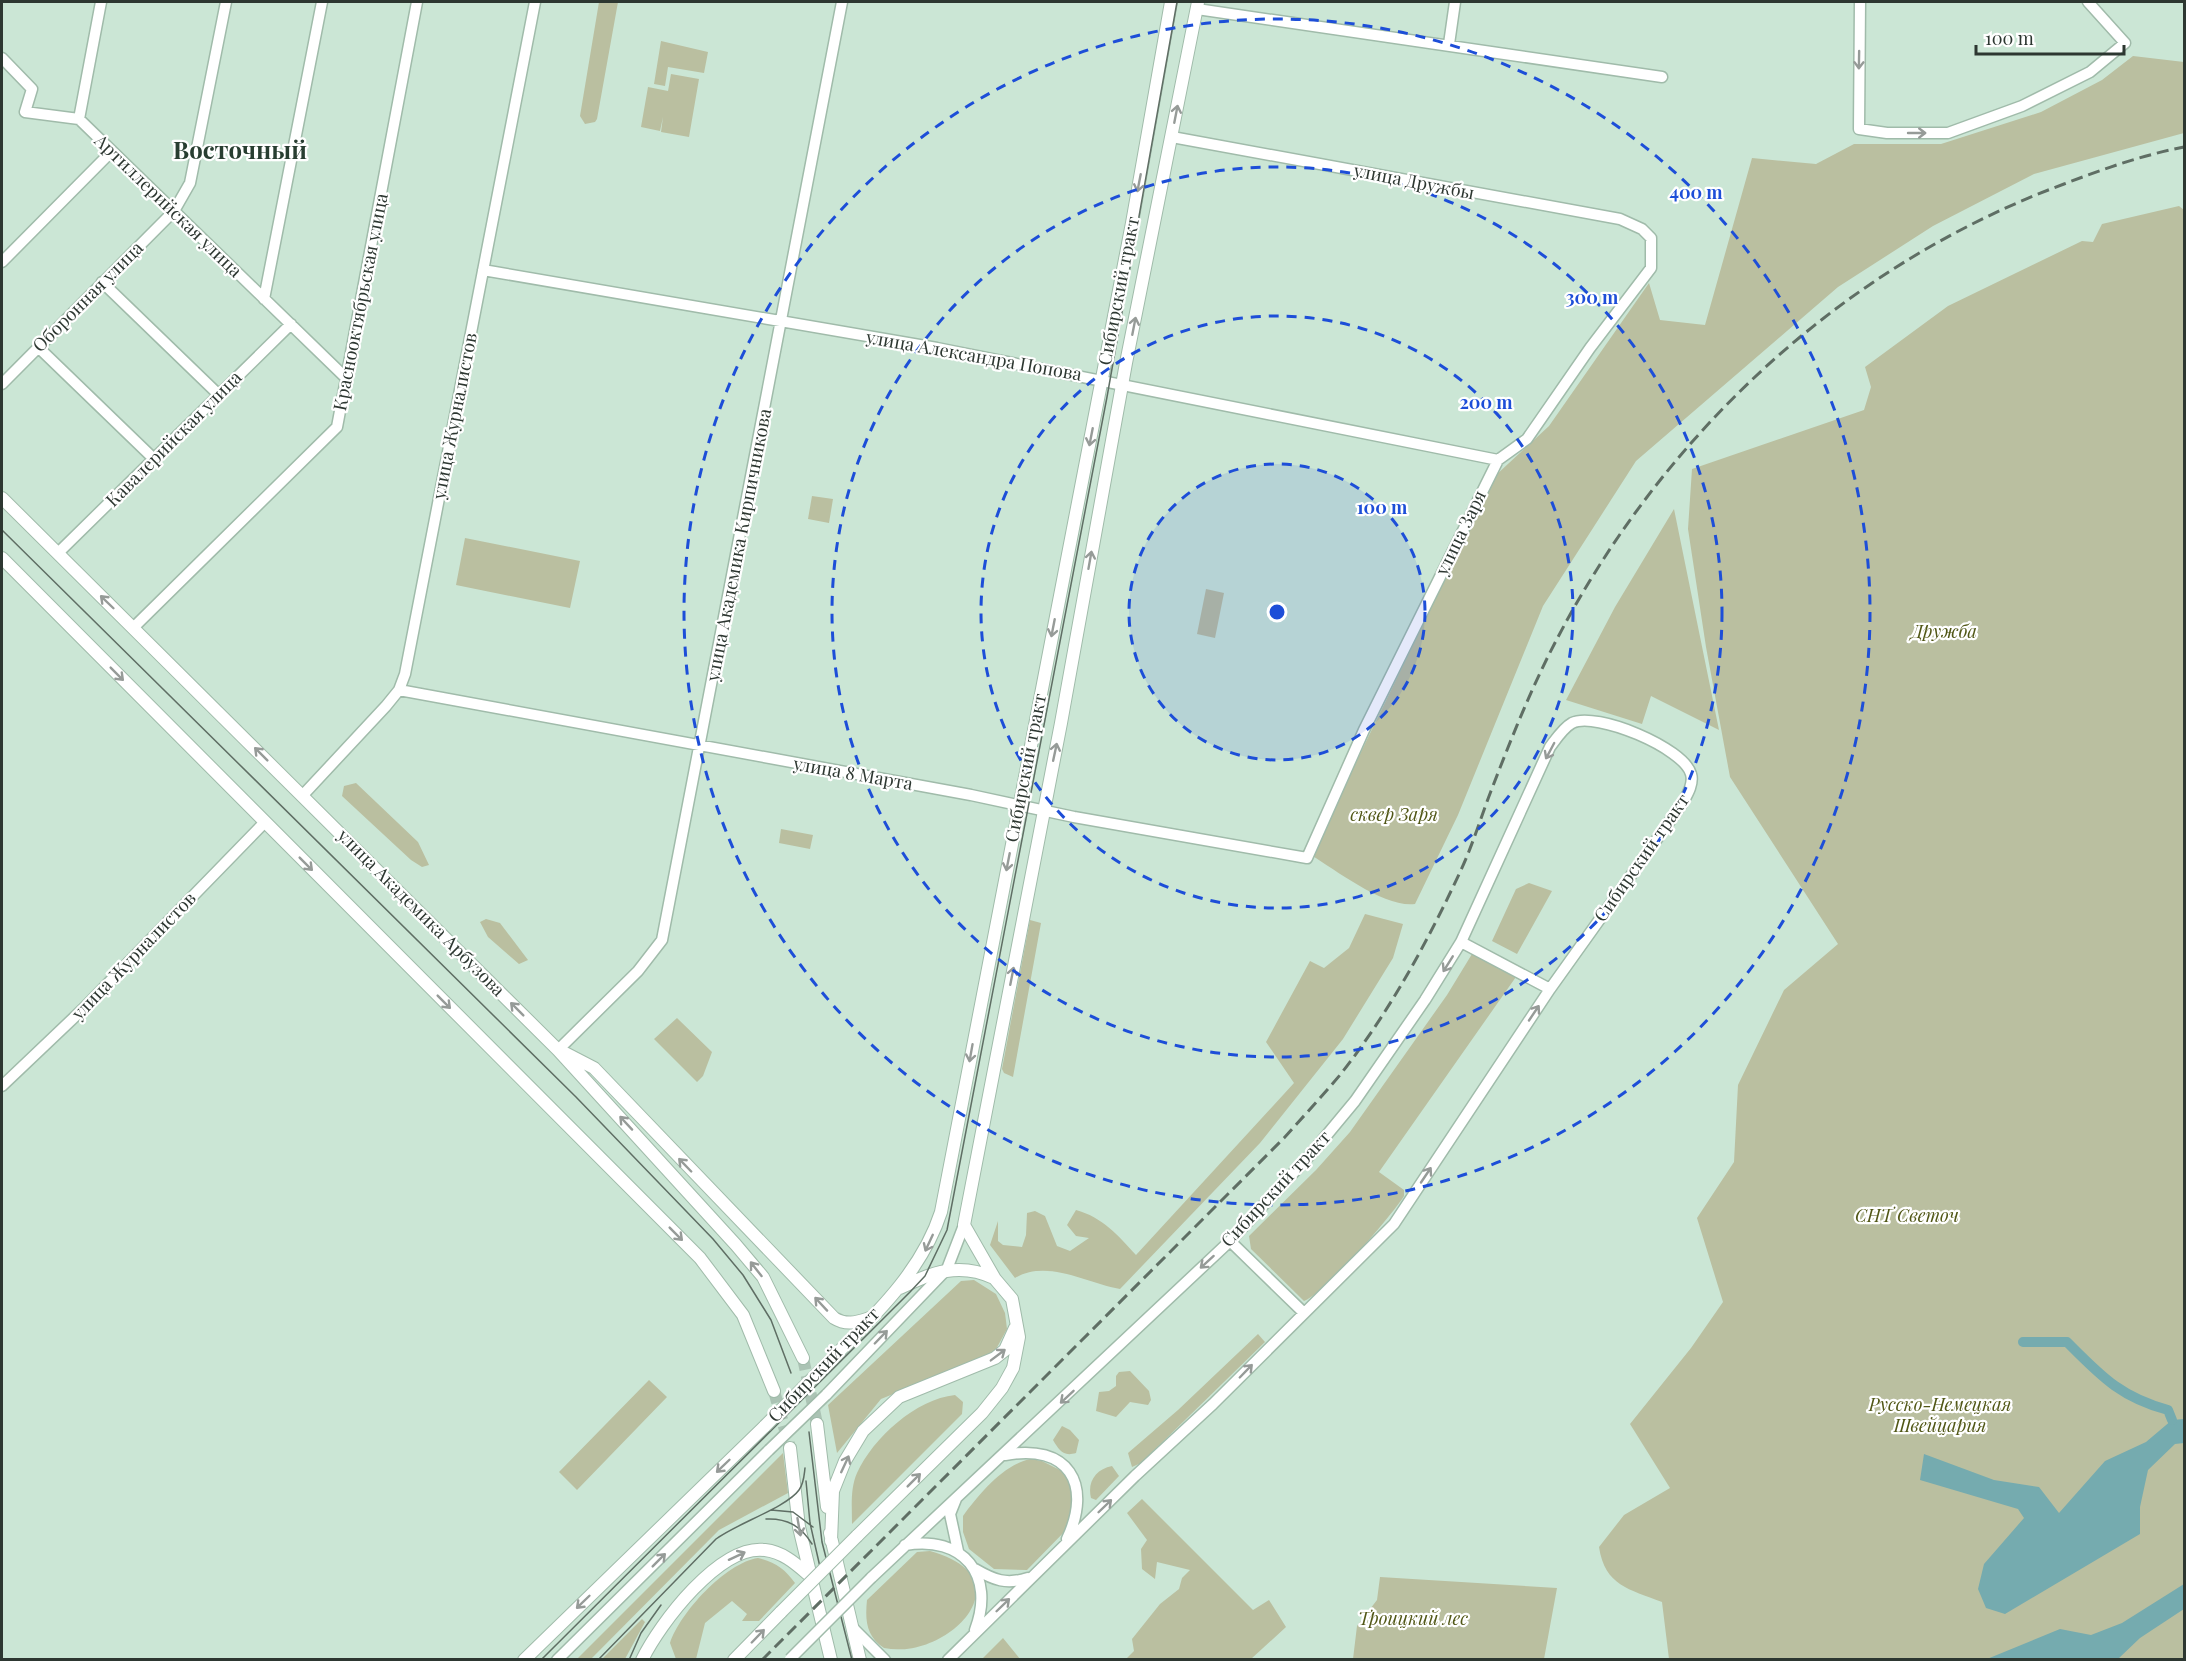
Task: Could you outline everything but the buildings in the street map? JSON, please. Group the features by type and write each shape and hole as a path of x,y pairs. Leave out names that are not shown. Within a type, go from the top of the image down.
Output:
{"main road":[{"name":"Сибирский тракт","path":"524,1659 820,1371 898,1289 927,1250 941,1212 1018,804 1102,379 1171,2"},
{"name":"Сибирский тракт","path":"964,1225 1197,5"},
{"name":"улица Академика Арбузова","path":"2,498 558,1050 763,1277 803,1358"},
{"path":"2,558 700,1258 742,1315 774,1391"},
{"path":"558,1050 594,1068 834,1318 842,1323 851,1323 871,1317"},
{"path":"734,1659 982,1413 1002,1388 1017,1352 1017,1321 1012,1299 995,1279 964,1225"},
{"path":"898,1289 946,1269 969,1269 995,1279"},
{"path":"831,1541 833,1491 863,1431 899,1397 995,1358 1005,1350 1013,1337 1017,1321"},
{"path":"817,1424 831,1541 860,1659"},
{"path":"790,1448 797,1514 809,1575 831,1659"},
{"path":"642,1659 663,1625 687,1598 718,1567 736,1554 752,1550 778,1552 809,1575"}],"street":[{"path":"79,119 101,2"},
{"name":"Оборонная улица","path":"2,384 174,211 190,183 226,2"},
{"path":"264,299 322,2"},
{"name":"Краснооктябрьская улица","path":"134,627 337,427 417,2"},
{"name":"улица Журналистов","path":"303,795 399,690 419,608 534,2"},
{"name":"улица Академика Кирпичникова","path":"558,1050 638,971 662,940 842,2"},
{"path":"1449,44 1455,2"},
{"path":"1860,2 1858,129 1887,133 1948,133 2022,106 2090,72 2125,43 2088,2"},
{"path":"1197,5 1662,76"},
{"name":"Артиллерийская улица","path":"2,58 32,89 25,112 79,119 346,378"},
{"name":"улица Дружбы","path":"1172,137 1620,219 1642,229 1651,238"},
{"path":"2,262 112,150"},
{"name":"улица Заря","path":"1307,858 1364,730 1498,460 1527,439 1590,348 1651,268 1651,238"},
{"name":"улица Александра Попова","path":"483,270 680,302 782,324 937,348 1123,383 1498,460"},
{"path":"102,282 219,395"},
{"name":"Кавалерийская улица","path":"58,553 291,324"},
{"path":"38,347 154,459"},
{"name":"улица 8 Марта","path":"399,690 1018,804 1074,817 1307,858"},
{"name":"Сибирский тракт","path":"790,1659 904,1545 1005,1455 1230,1240 1311,1154 1355,1101 1425,1000 1461,942 1550,747 1559,734 1573,723 1594,720 1648,738 1686,764 1691,774 1690,789 1682,804 1550,989 1394,1224 1213,1404 949,1658"},
{"name":"улица Журналистов","path":"2,1086 84,1008 264,823"},
{"path":"1461,942 1550,989"},
{"name":"Сибирский тракт","path":"557,1659 826,1395 946,1269 964,1225"},
{"path":"1230,1240 1304,1312"},
{"path":"1005,1455 1043,1454 1070,1472 1077,1486 1079,1504 1075,1523 1064,1545"},
{"path":"957,1496 950,1514 958,1551"},
{"path":"904,1545 936,1543 958,1551 975,1569 996,1580 1012,1583 1033,1576"},
{"path":"974,1634 983,1601 981,1585 975,1569"},
{"path":"852,1628 885,1659"}],"green space":[{"path":"599,2 618,2 597,119 595,122 585,124 580,116"},
{"path":"661,41 708,52 704,73 668,67 665,86 654,84"},
{"name":"сквер Заря","path":"2133,56 2184,62 2184,133 2034,174 1933,226 1838,287 1636,461 1543,606 1458,815 1415,904 1403,904 1376,894 1347,879 1311,855 1495,476 1549,426 1649,283 1660,320 1705,325 1752,158 1816,164 1854,144 1941,144 2041,112 2102,80"},
{"path":"671,74 699,79 689,137 661,132 663,117 660,131 641,127 648,87 668,91"},
{"name":"Русско-Немецкая Швейцария","path":"2179,206 2184,210 2184,1659 1669,1659 1662,1602 1629,1589 1613,1578 1602,1560 1599,1547 1624,1515 1670,1488 1630,1424 1691,1348 1723,1302 1697,1218 1734,1162 1738,1085 1784,990 1838,944 1730,777 1706,647 1688,529 1692,469 1864,410 1871,387 1865,367 1948,306 2082,241 2093,242 2102,224"},
{"path":"812,496 833,499 829,523 808,519"},
{"path":"1674,509 1719,730 1651,696 1642,724 1566,700 1615,607"},
{"path":"465,538 580,561 570,608 456,585"},
{"path":"1206,589 1224,593 1215,638 1197,634"},
{"path":"356,783 418,842 429,865 422,867 411,860 342,796 344,786"},
{"path":"781,829 813,835 810,849 779,843"},
{"path":"1529,883 1552,891 1517,954 1492,941 1516,889"},
{"path":"1365,914 1403,924 1393,958 1343,1039 1260,1143 1120,1289 1053,1272 1027,1273 1015,1278 990,1245 998,1221 998,1241 1003,1245 1022,1247 1026,1235 1027,1213 1035,1211 1045,1216 1057,1246 1070,1251 1089,1238 1076,1236 1067,1225 1076,1210 1102,1222 1136,1255 1294,1083 1266,1042 1310,961 1324,968 1349,948"},
{"path":"486,919 500,923 528,960 519,964 488,937 480,922"},
{"path":"1030,920 1041,923 1013,1077 1004,1073 1002,1069"},
{"path":"1472,954 1518,974 1379,1172 1404,1190 1404,1196 1372,1237 1341,1270 1314,1295 1304,1301 1251,1249 1249,1236 1316,1170 1350,1132 1447,995"},
{"path":"677,1018 712,1052 703,1076 697,1082 654,1039"},
{"path":"974,1280 996,1294 1005,1313 1007,1329 994,1353 881,1399 837,1453 828,1405 961,1281"},
{"path":"1258,1334 1265,1342 1141,1463 1132,1467 1128,1453 1178,1410"},
{"path":"1130,1371 1149,1391 1151,1400 1148,1405 1130,1402 1116,1417 1096,1411 1099,1392 1109,1391 1116,1386 1116,1376 1119,1372"},
{"path":"649,1380 667,1397 577,1490 559,1472"},
{"path":"955,1395 963,1402 962,1414 852,1524 853,1485 864,1460 874,1447 897,1422 911,1412 940,1398"},
{"path":"1062,1426 1070,1430 1079,1440 1076,1453 1062,1452 1053,1440"},
{"path":"783,1453 788,1493 719,1530 591,1659 577,1659"},
{"path":"1031,1459 1042,1461 1060,1470 1066,1477 1076,1498 1071,1525 1027,1570 994,1569 969,1549 963,1532 963,1516 984,1490 1002,1473"},
{"path":"1112,1466 1119,1476 1096,1500 1091,1498 1090,1487 1094,1477 1101,1470"},
{"path":"1142,1499 1253,1610 1269,1600 1286,1627 1251,1659 1126,1659 1134,1651 1132,1639 1160,1604 1179,1589 1182,1578 1190,1570 1157,1562 1155,1579 1142,1569 1141,1549 1147,1540 1127,1513"},
{"path":"930,1551 959,1563 973,1579 976,1597 968,1614 952,1630 932,1642 908,1649 884,1648 870,1633 866,1614 867,1600 917,1552"},
{"path":"758,1558 779,1567 795,1583 759,1621 742,1621 747,1614 732,1601 705,1623 696,1659 676,1659 670,1643 683,1618 694,1604 718,1579 745,1562"},
{"name":"Троицкий лес","path":"1380,1577 1557,1588 1544,1659 1353,1659 1357,1626 1377,1600"},
{"path":"642,1619 645,1622 625,1659 602,1659"},
{"path":"1003,1638 1020,1659 982,1659"}],"water":[{"path":"2184,1419 2184,1443 2175,1444 2148,1470 2140,1507 2140,1534 2005,1614 1986,1608 1978,1589 1984,1564 2024,1518 2018,1509 1920,1480 1924,1454 1994,1480 2039,1487 2059,1513 2105,1461 2146,1442 2172,1420"},
{"path":"2184,1584 2184,1609 2140,1638 2118,1659 1987,1659 2060,1629 2091,1635 2122,1623"}],"waterway":[{"path":"2023,1342 2067,1342 2112,1384 2137,1399 2168,1410 2172,1420"}],"tunnel":[{"path":"803,1358 817,1424"},
{"path":"774,1391 790,1448"}],"tram line":[{"path":"541,1660 910,1292 925,1276 947,1230 1107,397 1177,2"},
{"path":"2,530 576,1097 713,1239 743,1275 771,1320 791,1373"},
{"path":"809,1432 822,1542 852,1660"},
{"path":"598,1660 716,1539 793,1496 802,1485 805,1468"},
{"path":"806,1481 810,1523 820,1567"},
{"path":"771,1510 793,1512 813,1527"},
{"path":"766,1519 793,1524 812,1544"},
{"path":"629,1660 641,1633 661,1605"}],"railway":[{"path":"762,1660 1284,1138 1340,1075 1391,1002 1448,897 1461,870 1522,713 1558,637 1602,562 1652,491 1708,424 1769,364 1836,309 1908,260 1984,218 2064,184 2123,163 2184,147"}],"district":[{"name":"Восточный","path":"240,151"}],"park label":[{"name":"Дружба","path":"1944,632"},
{"name":"СНТ Светоч","path":"1907,1216"}]}
